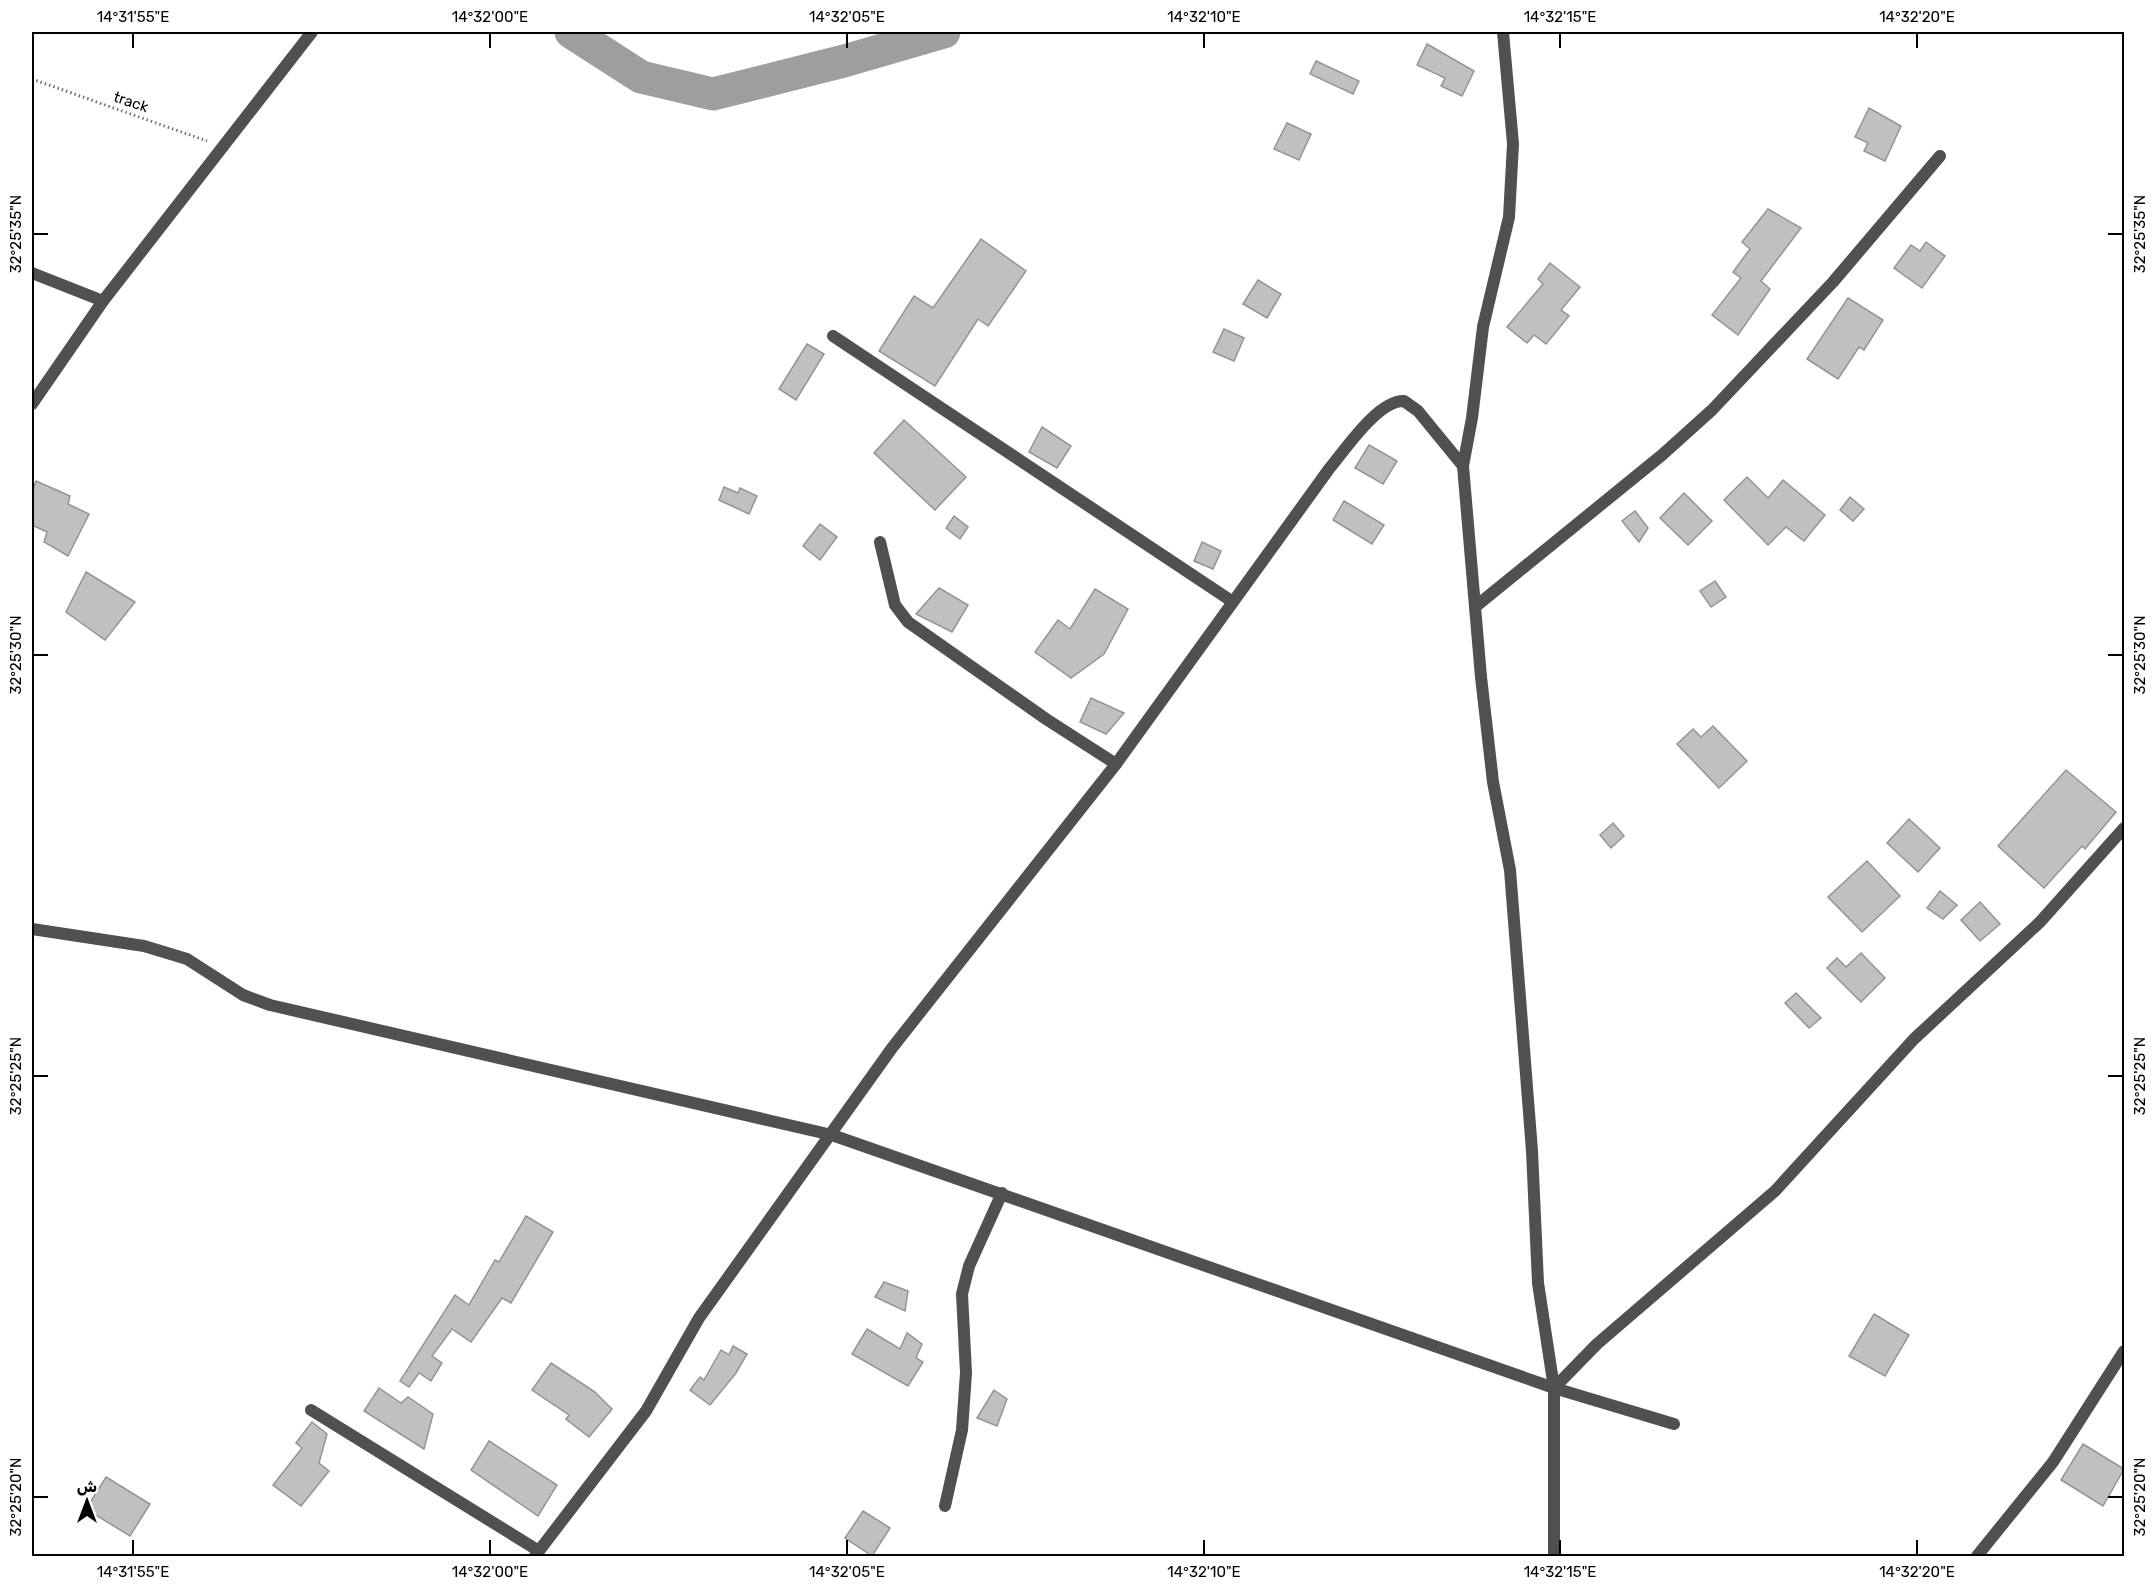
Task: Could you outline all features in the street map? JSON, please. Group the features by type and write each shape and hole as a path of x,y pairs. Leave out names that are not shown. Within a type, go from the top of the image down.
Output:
{"street":[{"path":"32,404 103,301 312,32"},
{"path":"1503,32 1513,144 1510,208 1483,327 1472,418 1462,466 1493,782 1510,870 1532,1152 1538,1283 1554,1388 1554,1557"},
{"path":"1475,607 1662,455 1712,410 1833,282 1940,156"},
{"path":"32,273 103,301"},
{"path":"833,336 1233,602"},
{"path":"311,1410 537,1554 646,1411 699,1318 892,1048 1116,764 1329,469 1384,406 1397,401 1411,405 1462,466"},
{"path":"880,542 895,605 908,622 1037,713 1116,764"},
{"path":"1554,1388 1597,1344 1775,1191 1914,1039 2040,922 2124,828"},
{"path":"32,929 144,946 187,959 243,995 270,1005 832,1135 1554,1388 1674,1424"},
{"path":"945,1506 962,1430 966,1373 962,1294 969,1266 1002,1193"},
{"path":"1977,1557 2001,1523 2053,1462 2124,1351"}],"path":[{"name":"track","path":"32,79 223,147"}],"building":[{"path":"1427,44 1474,71 1462,96 1441,86 1445,78 1417,65"},
{"path":"1316,61 1359,81 1353,94 1310,74"},
{"path":"1869,108 1901,126 1885,161 1864,151 1868,143 1855,137"},
{"path":"1287,123 1311,134 1299,160 1274,149"},
{"path":"1768,209 1801,228 1761,281 1770,289 1738,335 1712,315 1741,278 1733,272 1750,249 1742,242"},
{"path":"981,239 1026,271 988,326 978,319 935,386 879,351 914,296 933,308"},
{"path":"1926,242 1945,256 1922,288 1894,268 1911,245 1920,251"},
{"path":"1550,263 1580,287 1561,310 1569,316 1546,344 1534,335 1527,343 1507,327 1543,284 1538,279"},
{"path":"1258,280 1281,294 1267,318 1243,304"},
{"path":"1848,298 1883,320 1864,350 1859,347 1838,379 1807,359"},
{"path":"1224,329 1244,338 1234,361 1213,352"},
{"path":"807,344 824,354 796,400 779,389"},
{"path":"904,420 966,477 935,510 874,453"},
{"path":"1042,427 1071,446 1057,468 1029,452"},
{"path":"1369,445 1397,461 1383,484 1355,468"},
{"path":"1747,477 1768,498 1783,480 1825,515 1804,541 1786,527 1768,545 1724,500"},
{"path":"36,481 70,496 68,504 89,514 68,556 44,542 47,532 32,525 32,492"},
{"path":"724,487 738,493 740,488 757,496 749,514 719,500"},
{"path":"1684,493 1712,521 1688,545 1660,518"},
{"path":"1850,497 1864,509 1853,521 1840,510"},
{"path":"1344,501 1384,525 1372,544 1333,520"},
{"path":"1635,511 1648,528 1639,542 1622,521"},
{"path":"954,516 968,527 960,539 946,528"},
{"path":"820,524 837,537 820,560 803,546"},
{"path":"1202,542 1221,551 1213,569 1194,561"},
{"path":"86,572 135,602 105,640 66,612"},
{"path":"1715,581 1726,597 1711,607 1700,591"},
{"path":"939,588 968,605 952,632 916,614"},
{"path":"1095,589 1128,609 1104,654 1071,678 1035,652 1058,620 1070,629"},
{"path":"1091,698 1124,713 1106,734 1080,722"},
{"path":"1713,726 1747,761 1719,788 1677,744 1693,729 1701,737"},
{"path":"2066,770 2116,812 2085,849 2082,846 2044,888 1998,846"},
{"path":"1909,819 1940,848 1918,872 1887,843"},
{"path":"1613,823 1624,836 1611,848 1600,835"},
{"path":"1867,861 1900,896 1862,932 1828,897"},
{"path":"1940,891 1957,905 1943,919 1927,908"},
{"path":"1980,902 2000,924 1980,941 1961,920"},
{"path":"1861,953 1885,978 1861,1002 1827,968 1837,958 1846,967"},
{"path":"1796,993 1821,1018 1809,1028 1785,1003"},
{"path":"526,1216 553,1232 511,1303 502,1298 471,1342 452,1329 432,1356 442,1363 431,1381 419,1373 409,1387 400,1381 455,1295 469,1305 495,1260 499,1262"},
{"path":"884,1282 908,1291 905,1311 875,1297"},
{"path":"1874,1314 1909,1335 1885,1376 1849,1356"},
{"path":"867,1329 900,1349 907,1333 922,1344 916,1358 923,1362 908,1386 852,1354"},
{"path":"733,1346 747,1354 736,1373 710,1405 690,1390 700,1377 704,1380 721,1350 729,1355"},
{"path":"551,1363 595,1392 612,1409 589,1437 566,1419 569,1415 532,1390"},
{"path":"379,1388 401,1403 408,1397 433,1414 424,1449 364,1411"},
{"path":"994,1390 1007,1399 997,1426 977,1418"},
{"path":"312,1422 327,1434 319,1463 329,1471 301,1506 273,1485 302,1448 296,1443"},
{"path":"489,1441 557,1485 538,1516 471,1470"},
{"path":"2083,1444 2124,1469 2103,1506 2061,1480"},
{"path":"106,1477 150,1504 130,1536 86,1509"},
{"path":"863,1511 890,1528 872,1556 845,1538"}],"waterway":[{"path":"571,32 641,77 713,94 844,61 944,32"}]}
